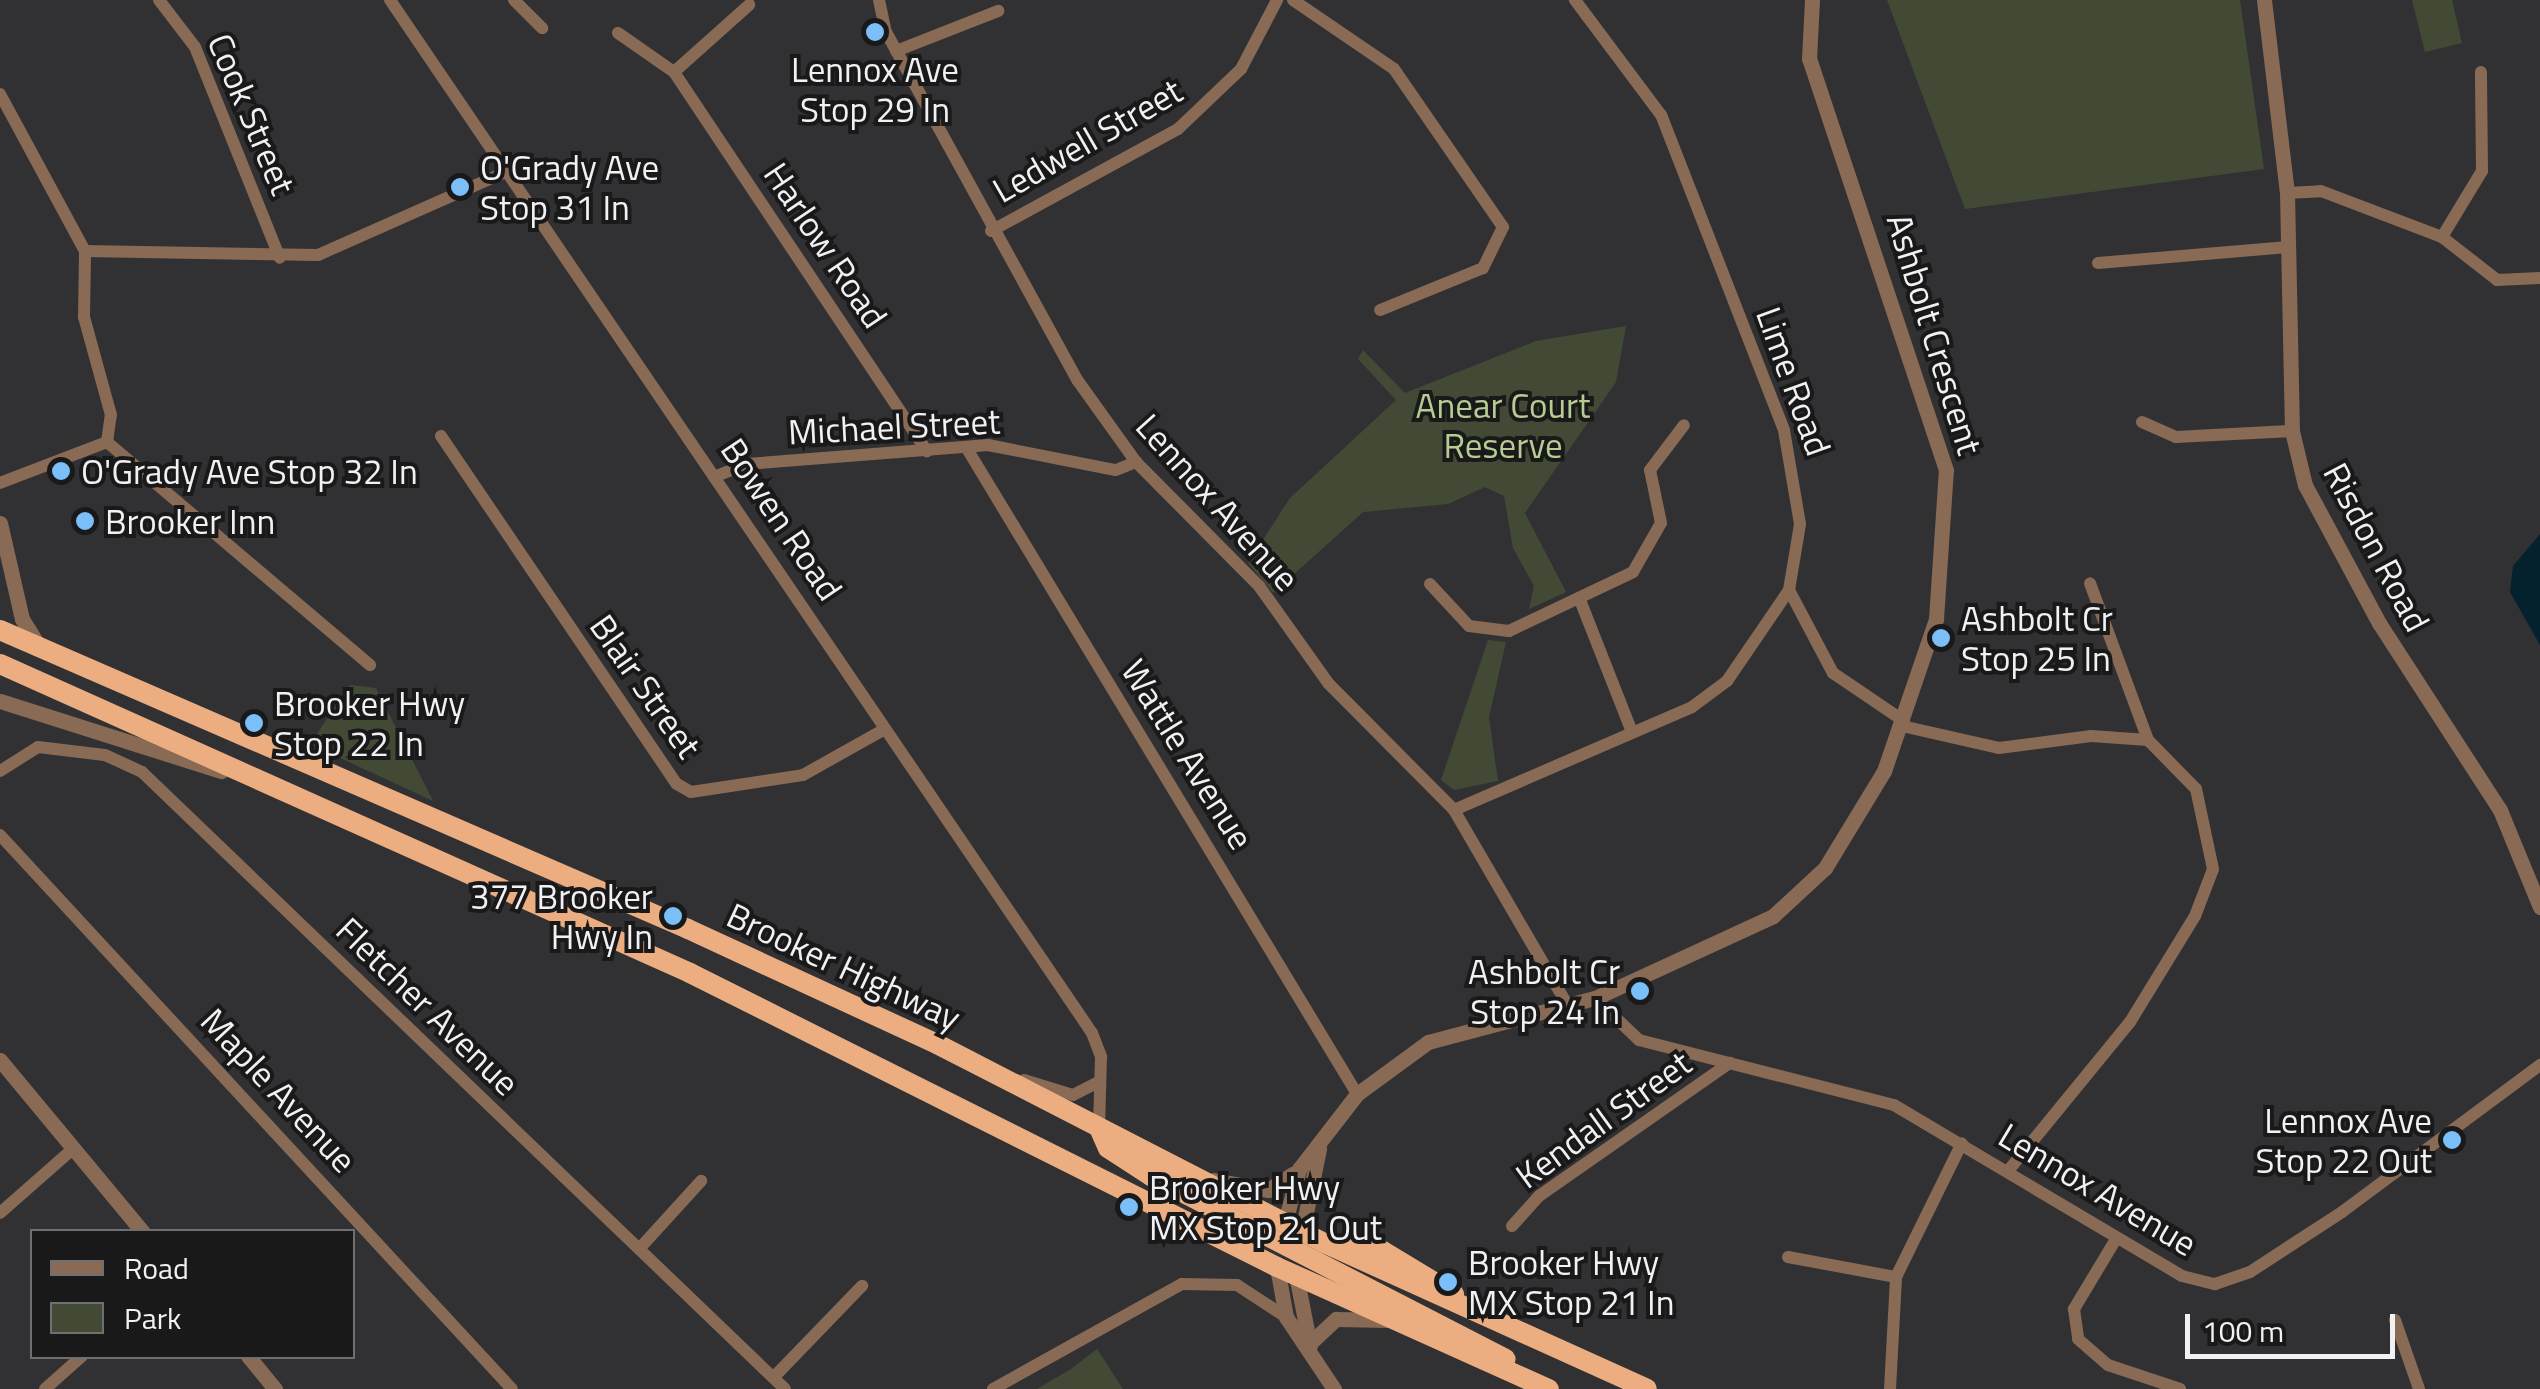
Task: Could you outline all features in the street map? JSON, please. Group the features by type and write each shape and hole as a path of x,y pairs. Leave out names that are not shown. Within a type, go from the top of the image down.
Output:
{"highway":[{"name":"Brooker Highway","path":"0,630 984,1068 1176,1168 1291,1237 1383,1250 1492,1321 1647,1389"},
{"name":"Brooker Highway","path":"0,664 690,973 1287,1271 1389,1320 1552,1389"},
{"path":"1100,1128 1126,1160 1291,1237 1552,1389"},
{"path":"1287,1271 1291,1237"}],"street":[{"name":"Cook Street","path":"159,0 196,48 280,258"},
{"name":"Bowen Road","path":"390,0 1092,1033 1100,1081 1100,1128"},
{"path":"514,0 542,28"},
{"name":"Lennox Avenue","path":"879,0 896,51 991,231 1136,462 1454,810 1568,1006"},
{"name":"Ledwell Street","path":"991,231 1178,129 1241,69 1277,0"},
{"path":"1293,0 1394,69 1503,227 1483,268 1380,310"},
{"name":"Lime Road","path":"1454,810 1632,732 1727,682 1789,590 1799,486 1784,430 1661,115 1575,0"},
{"name":"Ashbolt Crescent","path":"1291,1237 1302,1163 1357,1094 1453,1031 1595,998 1724,945 1804,890 1866,808 1903,724 1942,589 1946,470 1809,59 1812,0"},
{"name":"Risdon Road","path":"2264,0 2288,192 2292,431 2326,532 2500,810 2540,906"},
{"path":"674,72 749,6"},
{"path":"896,51 998,11"},
{"name":"Harlow Road","path":"618,33 674,72 927,451"},
{"path":"2442,237 2482,171 2480,72"},
{"path":"0,94 85,251 84,317 111,415 107,442"},
{"path":"85,251 280,258 318,255 506,172"},
{"path":"2288,192 2321,192 2442,237 2496,280 2540,278"},
{"path":"2098,263 2288,247"},
{"path":"2142,422 2176,437 2292,431"},
{"path":"1430,584 1486,632 1580,600 1633,572 1651,550 1661,523 1650,470 1684,426"},
{"name":"Blair Street","path":"441,436 677,784 691,792 804,775 885,729"},
{"path":"0,484 107,442"},
{"path":"107,442 370,665"},
{"name":"Michael Street","path":"714,476 747,464 966,447 1116,470 1136,462"},
{"name":"Wattle Avenue","path":"966,447 1357,1094"},
{"path":"0,523 22,619 42,648"},
{"path":"2008,1171 2106,1057 2207,890 2210,823 2186,772 2148,740 2090,583"},
{"path":"1789,590 1834,673 1903,724 1999,748 2091,736 2148,740"},
{"path":"1580,600 1632,732"},
{"path":"0,701 244,776"},
{"name":"Fletcher Avenue","path":"0,771 38,746 132,766 785,1389"},
{"name":"Maple Avenue","path":"0,835 512,1389"},
{"name":"Lennox Avenue","path":"1595,998 1627,1035 1894,1106 2197,1282 2234,1280 2540,1065"},
{"path":"0,1060 141,1229"},
{"name":"Kendall Street","path":"1512,1226 1538,1196 1730,1062"},
{"path":"984,1068 1073,1095 1100,1081"},
{"name":"Ashbolt Crescent","path":"1291,1237 1324,1136"},
{"path":"1890,1389 1896,1277 1962,1143"},
{"path":"0,1213 74,1148"},
{"path":"1176,1168 1264,1190 1302,1163"},
{"path":"640,1248 701,1181"},
{"path":"2116,1238 2074,1309 2078,1339 2108,1365 2180,1389"},
{"path":"1788,1257 1896,1277"},
{"path":"1286,1317 1287,1271"},
{"path":"1287,1271 1312,1352"},
{"path":"993,1389 1182,1284 1237,1285 1286,1317 1334,1389"},
{"path":"774,1378 862,1286"},
{"path":"1312,1352 1336,1319 1389,1320"},
{"path":"2395,1320 2419,1389"},
{"path":"45,1389 79,1359"},
{"path":"250,1359 275,1389"}],"green space":[{"path":"1887,0 2240,0 2264,169 1965,209"},
{"path":"2412,0 2452,0 2462,43 2425,52"},
{"name":"Anear Court Reserve","path":"1626,326 1616,382 1525,513 1566,592 1529,609 1534,586 1513,548 1504,496 1485,487 1448,504 1363,512 1273,593 1248,563 1290,498 1396,400 1358,359 1363,350 1405,393 1536,341"},
{"path":"1488,640 1506,642 1489,717 1498,781 1454,790 1441,780"},
{"path":"350,685 376,688 433,801 310,744"},
{"path":"1097,1349 1123,1389 1037,1389 1071,1369"}],"water":[{"path":"2540,534 2540,645 2510,592 2513,566"}],"place":[{"name":"Lennox Ave Stop 29 In","path":"875,32"},
{"name":"O'Grady Ave Stop 31 In","path":"460,187"},
{"name":"O'Grady Ave Stop 32 In","path":"61,471"},
{"name":"Brooker Inn","path":"85,521"},
{"name":"Ashbolt Cr Stop 25 In","path":"1941,638"},
{"name":"Brooker Hwy Stop 22 In","path":"254,723"},
{"name":"377 Brooker Hwy In","path":"673,916"},
{"name":"Ashbolt Cr Stop 24 In","path":"1640,991"},
{"name":"Lennox Ave Stop 22 Out","path":"2452,1140"},
{"name":"Brooker Hwy MX Stop 21 Out","path":"1129,1207"},
{"name":"Brooker Hwy MX Stop 21 In","path":"1448,1282"}]}
